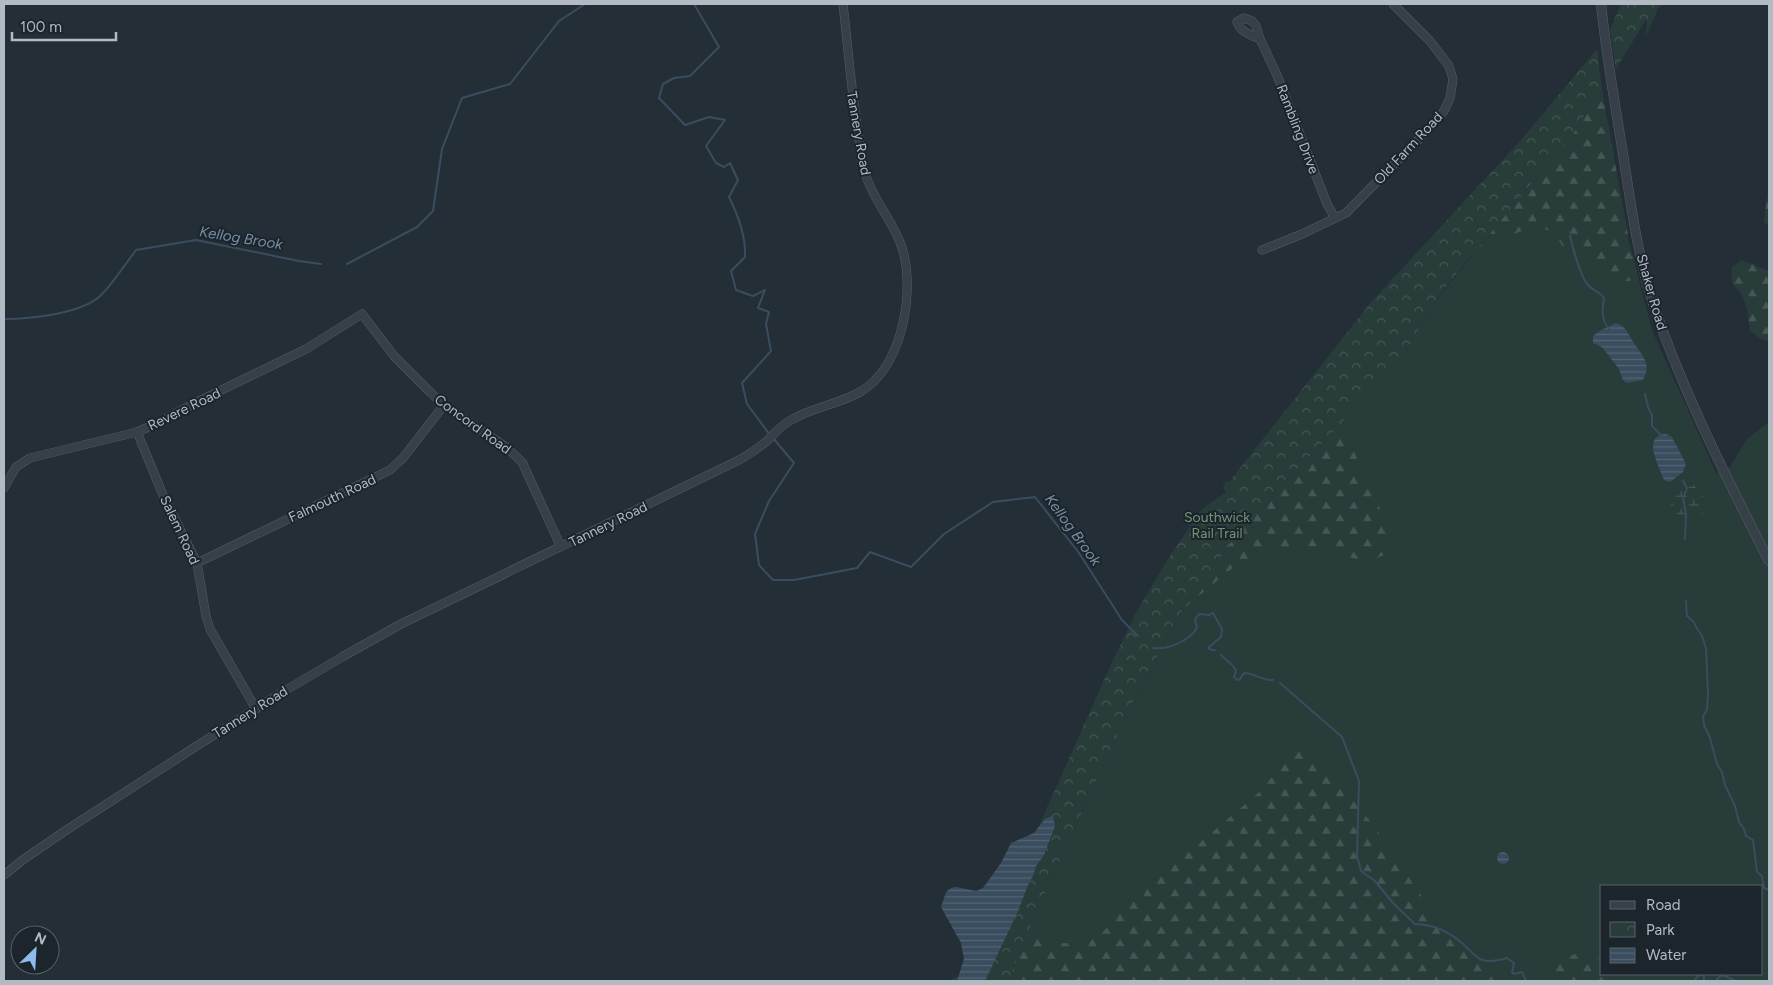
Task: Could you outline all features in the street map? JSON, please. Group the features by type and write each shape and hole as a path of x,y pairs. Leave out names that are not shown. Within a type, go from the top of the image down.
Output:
{"street":[{"name":"Tannery Road","path":"4,875 68,830 305,678 401,624 735,462 751,453 795,417 853,396 870,385 882,371 892,354 906,313 906,271 902,250 894,229 872,190 862,160 851,85 843,4"},
{"name":"Shaker Road","path":"1602,4 1610,77 1635,226 1655,308 1702,424 1727,479 1769,561"},
{"name":"Old Farm Road","path":"1262,250 1346,213 1423,135 1444,110 1450,98 1453,79 1449,66 1398,5"},
{"name":"Rambling Drive","path":"1260,39 1277,75 1327,204 1335,218"},
{"name":"Revere Road","path":"4,488 16,467 30,458 137,432 294,356 362,314 363,316"},
{"name":"Concord Road","path":"363,316 394,356 444,405 506,447 522,462 561,547"},
{"name":"Falmouth Road","path":"197,562 390,470 403,458 444,405"},
{"name":"Salem Road","path":"137,432 197,562 210,629 256,709"}],"green space":[{"path":"1621,4 1660,4 1646,36 1647,18 1616,69 1610,30"},
{"name":"Southwick Rail Trail","path":"1597,49 1602,91 1588,109 1575,131 1445,288 1429,311 1410,345 1336,429 1261,508 1258,506 1211,570 1204,576 1183,609 1130,708 1038,908 1008,981 948,981 976,967 1112,662 1138,609 1171,554 1202,509 1226,492 1223,486 1226,481 1229,482 1372,301 1521,140"},
{"path":"1602,91 1627,235 1652,330 1716,473 1730,467 1747,439 1769,422 1769,981 1008,981 1038,908 1130,708 1183,609 1204,576 1410,345 1429,311 1575,131"},
{"path":"1602,91 1627,235 1639,279 1612,284 1593,264 1564,248 1554,233 1542,228 1532,228 1519,232 1472,255 1575,131 1588,109"},
{"path":"1769,184 1769,227 1764,221"},
{"path":"1742,260 1769,271 1769,342 1750,331 1744,300 1738,289 1733,285 1732,267"},
{"path":"1343,422 1352,447 1388,526 1390,543 1384,555 1370,561 1352,558 1321,546 1279,549 1255,555 1230,570 1183,609 1204,576 1211,570 1258,505 1261,508"},
{"path":"1684,479 1693,484 1701,493 1706,504 1701,515 1685,519 1677,513 1670,504 1669,499 1673,488"},
{"path":"1300,750 1310,750 1319,755 1379,833 1443,928 1464,949 1505,981 1008,981 1029,930 1052,940 1069,943 1086,942 1101,934 1117,913 1263,789 1283,762"},
{"path":"1578,953 1594,955 1600,960 1600,975 1616,975 1622,981 1559,981 1555,972 1561,959"}],"water":[{"path":"1616,323 1625,329 1645,360 1647,369 1643,380 1627,383 1623,380 1619,369 1602,347 1593,343 1593,336"},
{"path":"1666,434 1672,437 1686,464 1683,472 1670,482 1664,480 1656,460 1653,445 1654,440"},
{"path":"1053,816 1055,826 1044,855 1036,866 1019,909 985,981 957,981 964,959 961,943 941,907 946,892 956,887 976,891 983,888 1001,863 1011,843 1034,833 1045,819"},
{"path":"1501,852 1505,852 1509,858 1505,864 1501,864 1497,860 1497,856"}],"waterway":[{"name":"Kellog Brook","path":"347,264 417,227 433,211 442,149 462,98 510,84 559,21 585,4"},
{"name":"Kellog Brook","path":"694,4 719,47 690,76 674,78 663,84 659,98 685,125 709,117 725,120 706,146 716,163 724,167 730,163 738,180 729,197 741,226 745,249 745,257 731,271 736,290 753,296 765,290 758,308 769,312 766,324 771,351 742,383 747,404 770,435"},
{"path":"1570,236 1577,262 1585,281 1604,298 1603,314 1609,329"},
{"name":"Kellog Brook","path":"4,319 54,314 91,302 109,286 136,250 196,240 321,264"},
{"path":"1645,394 1652,415 1652,426 1662,436"},
{"name":"Kellog Brook","path":"773,438 794,463 769,501 755,534 759,565 773,580 794,580 857,568 870,552 911,567 944,534 993,502 1035,497 1079,553 1122,620 1138,636"},
{"path":"1683,481 1687,488 1683,498 1686,514 1685,539"},
{"path":"1686,601 1687,616 1694,622 1702,636 1706,649 1708,694 1707,709 1703,717 1704,725 1725,785 1735,806 1739,822 1746,836 1753,840 1757,872 1762,876 1764,888 1769,890"},
{"name":"Kellog Brook","path":"1153,648 1165,648 1184,641 1197,628 1195,620 1199,614 1209,615 1213,613 1222,629 1221,637 1208,648 1215,650"},
{"name":"Kellog Brook","path":"1221,655 1236,670 1234,677 1237,680 1244,673 1273,680"},
{"name":"Kellog Brook","path":"1280,683 1342,737 1359,781 1357,856 1361,871 1375,881 1393,903 1415,924 1428,925 1446,932 1480,959 1494,961 1507,958 1514,963 1512,972 1514,974 1522,972 1526,981"},
{"path":"1769,896 1769,904"},
{"name":"Kellog Brook","path":"1694,981 1700,975"},
{"name":"Kellog Brook","path":"1703,975 1704,981"},
{"name":"Kellog Brook","path":"1719,981 1717,979 1722,975 1736,981"}]}
